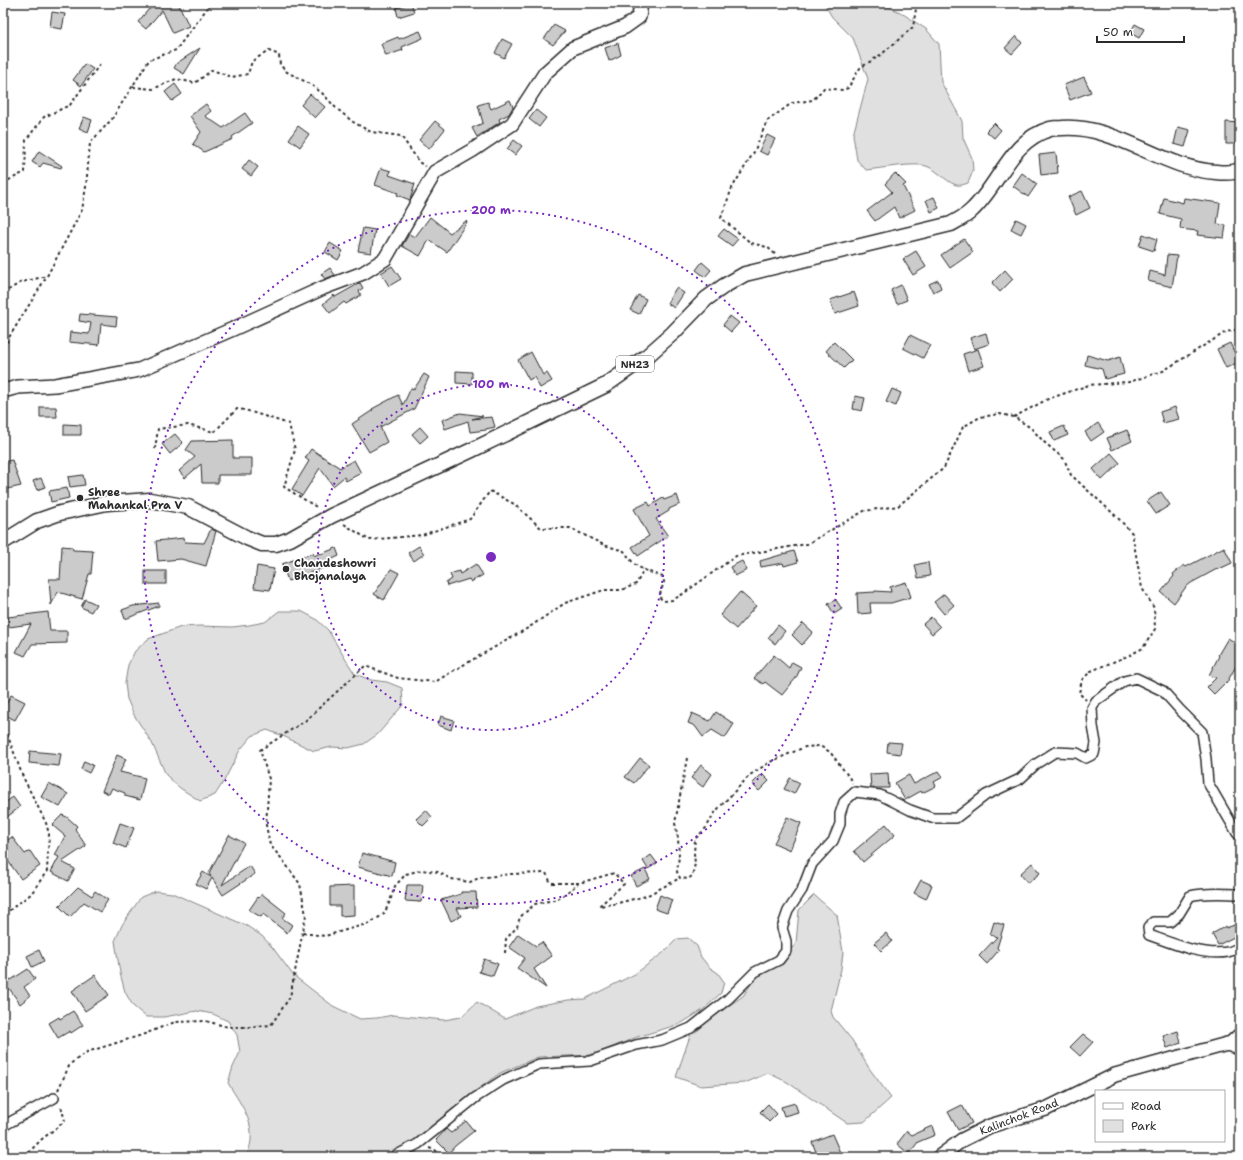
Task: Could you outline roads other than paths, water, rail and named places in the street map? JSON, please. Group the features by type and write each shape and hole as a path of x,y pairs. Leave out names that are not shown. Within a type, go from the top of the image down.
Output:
{"main road":[{"name":"NH23","path":"3,542 37,521 60,513 107,503 150,500 188,507 247,538 262,544 276,544 290,539 331,516 472,450 606,384 647,356 673,333 706,299 724,286 745,274 951,224 972,211 1015,152 1031,138 1050,129 1075,127 1099,132 1163,158 1203,171 1222,172 1240,170"}],"street":[{"path":"3,391 18,387 55,385 139,370 233,330 323,288 363,273 385,259 435,172 473,150 512,124 545,73 573,48 625,27 639,17 641,3"},
{"path":"393,1157 418,1144 475,1098 503,1080 539,1064 590,1062 636,1045 662,1040 691,1028 728,999 755,972 779,960 786,952 786,941 782,928 788,911 802,890 812,864 834,841 840,824 840,814 844,802 855,792 880,795 910,810 932,818 956,818 986,795 1020,778 1036,764 1055,752 1077,753 1086,758 1094,754 1096,743 1092,708 1096,701 1124,682 1136,678 1163,691 1202,732 1208,783 1240,836"},
{"path":"1240,894 1200,893 1190,896 1179,914 1170,922 1154,922 1148,928 1149,935 1165,942 1205,952 1229,952 1240,947"},
{"path":"1227,1044 1240,1032"},
{"path":"1227,1044 1240,1048"},
{"name":"Kalinchok Road","path":"939,1157 962,1140 990,1126 1046,1108 1115,1075 1227,1044"},
{"path":"3,1126 54,1098"}],"place":[{"name":"Shree Mahankal Pra V","path":"80,498"},
{"name":"Chandeshowri Bhojanalaya","path":"286,569"}]}
